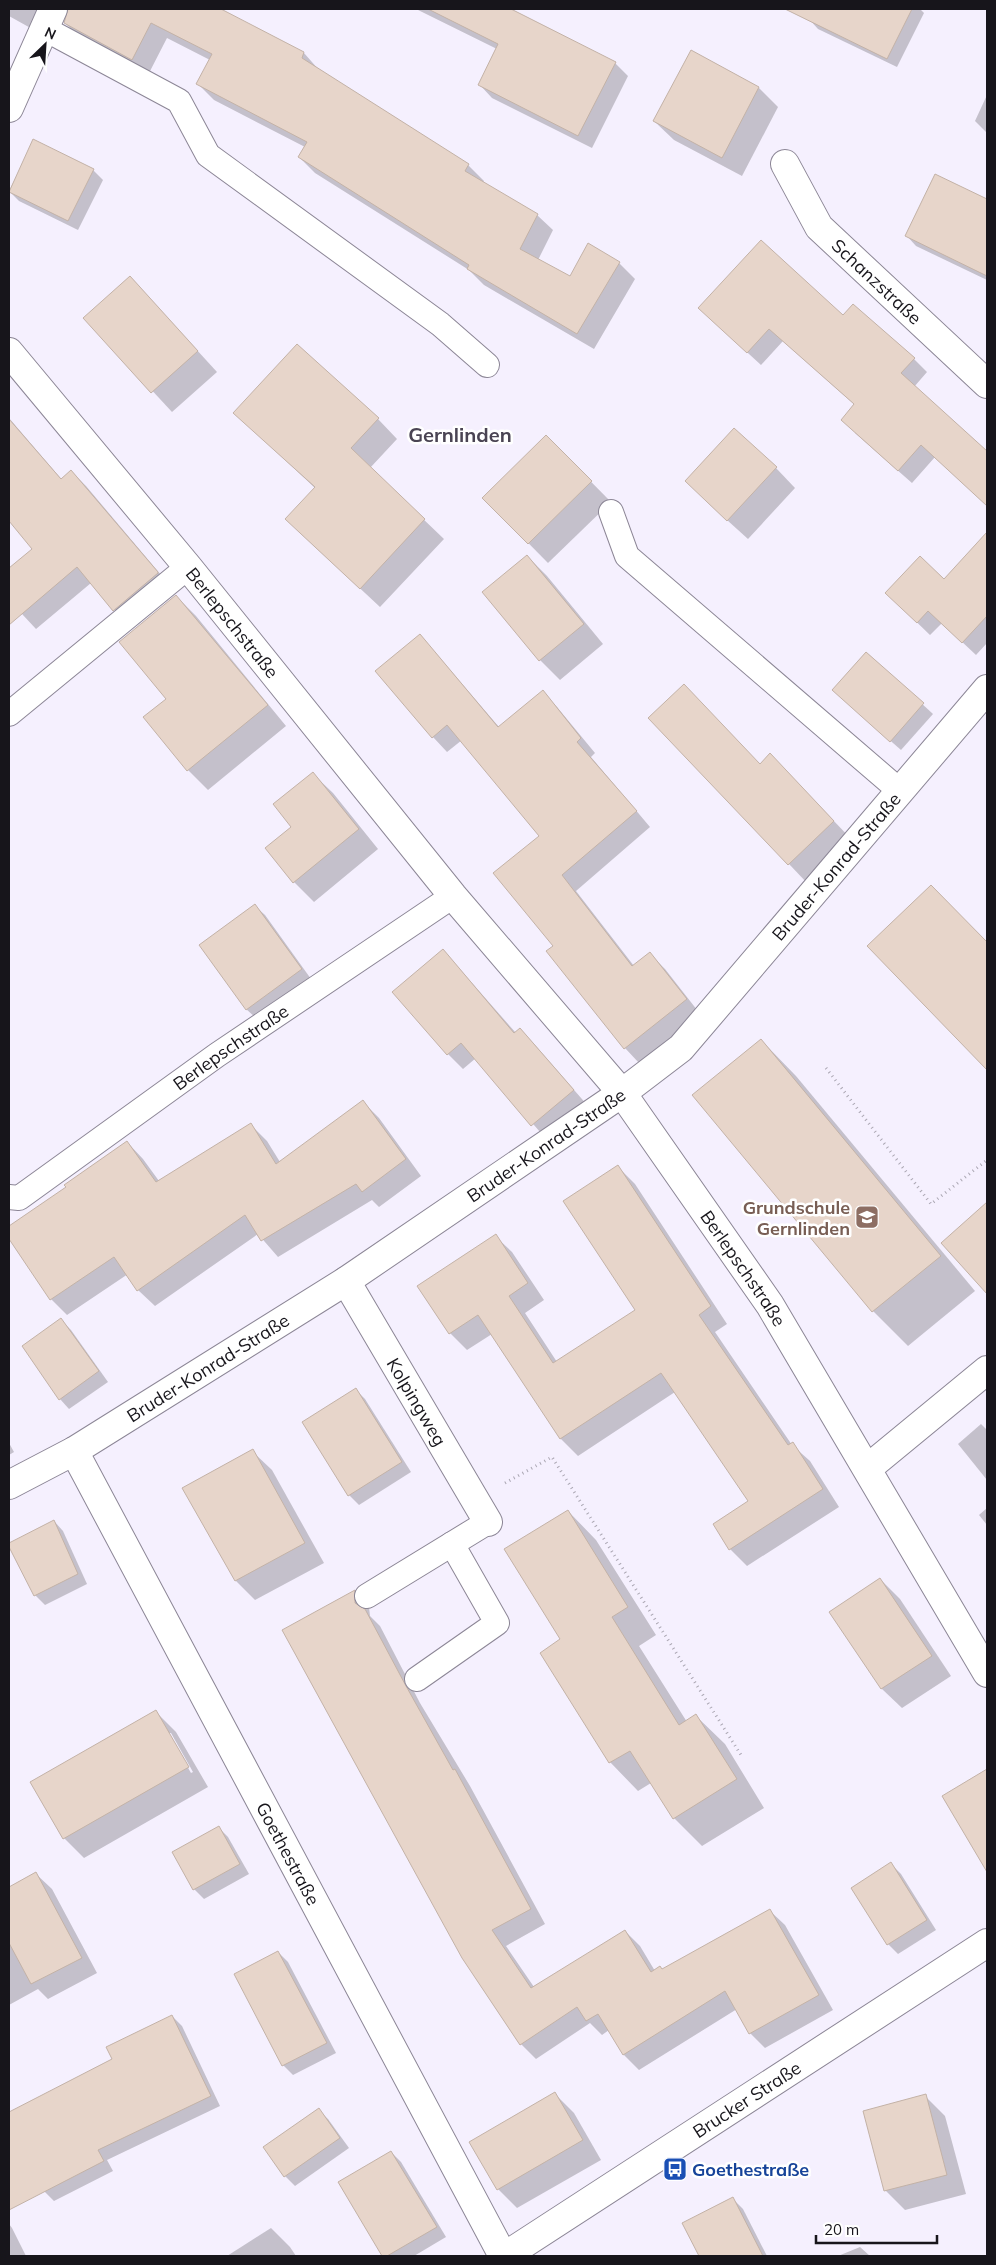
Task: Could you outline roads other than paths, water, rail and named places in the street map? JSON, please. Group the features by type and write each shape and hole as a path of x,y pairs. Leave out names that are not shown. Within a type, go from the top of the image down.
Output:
{"street":[{"path":"9,108 49,19"},
{"name":"Schanzstraße","path":"785,164 819,227 987,384"},
{"name":"Berlepschstraße","path":"9,352 188,567 454,896 622,1093 770,1305 987,1672"},
{"name":"Bruder-Konrad-Straße","path":"9,1485 74,1451 346,1281 622,1093 681,1048 987,689"},
{"name":"Kolpingweg","path":"346,1281 482,1511"},
{"path":"868,1468 987,1370"},
{"name":"Goethestraße","path":"74,1451 504,2256"},
{"name":"Brucker Straße","path":"504,2256 987,1943"}],"lane":[{"path":"49,19 179,102 208,155 440,324 487,365"},
{"path":"611,512 627,556 900,791"},
{"path":"9,714 188,567"},
{"name":"Berlepschstraße","path":"9,1197 18,1198 217,1055 454,896"},
{"path":"367,1596 452,1544 482,1511"},
{"path":"417,1679 497,1624 452,1544"}],"place":[{"name":"Grundschule Gernlinden","path":"867,1217"},
{"name":"Goethestraße","path":"675,2169"}],"district":[{"name":"Gernlinden","path":"460,434"}]}
